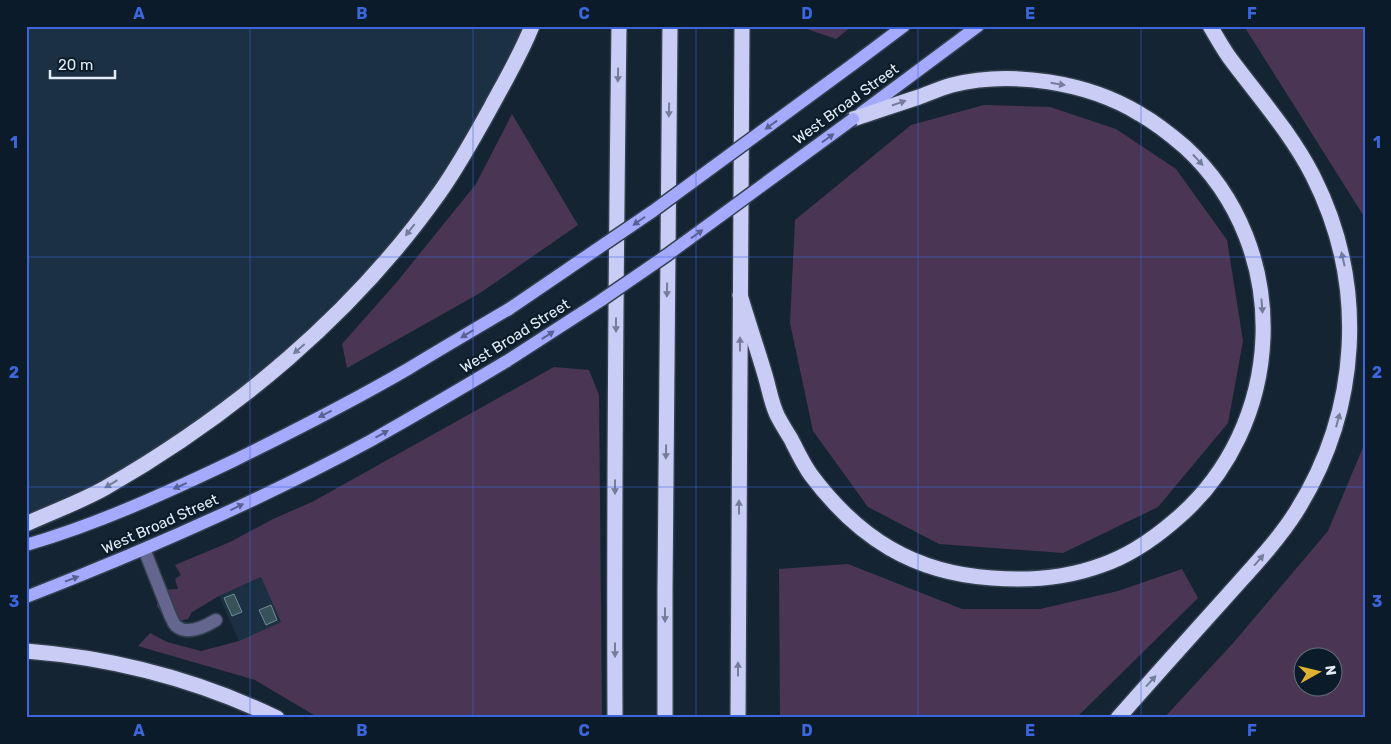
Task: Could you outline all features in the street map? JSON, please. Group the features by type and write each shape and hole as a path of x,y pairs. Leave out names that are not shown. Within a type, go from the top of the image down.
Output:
{"highway":[{"path":"26,524 67,507 151,460 225,410 311,338 380,268 440,192 473,140 532,26"},
{"path":"615,718 616,207 619,26"},
{"path":"665,718 670,26"},
{"path":"738,718 742,26"},
{"path":"1118,718 1256,563 1294,515 1323,462 1344,396 1349,356 1350,311 1344,263 1335,228 1312,175 1287,133 1228,55 1210,26"},
{"path":"740,295 777,414 809,473 852,522 884,546 925,566 978,577 1017,580 1067,575 1102,565 1134,551 1158,535 1195,503 1220,472 1241,434 1250,411 1260,374 1264,331 1261,288 1254,256 1243,228 1230,202 1196,157 1172,136 1140,114 1113,100 1064,85 1025,79 989,79 953,85 853,120"},
{"path":"26,651 83,657 148,670 216,691 277,718"}],"main road":[{"name":"West Broad Street","path":"26,545 127,509 226,464 406,370 508,309 652,211 904,26"},
{"path":"935,58 967,26"},
{"name":"West Broad Street","path":"26,597 144,549 236,508 369,441 442,400 507,361 667,255 853,120 978,26"}],"lane":[{"path":"144,549 175,625 180,628 195,629 216,620"}],"shaded area":[{"path":"26,26 532,26 473,140 353,296 189,435 26,524"},
{"path":"798,26 852,26 836,39"},
{"path":"1244,26 1365,26 1365,218"},
{"path":"984,105 1050,107 1116,129 1176,169 1227,240 1243,341 1228,423 1158,507 1063,553 939,544 868,507 813,431 790,323 795,220 911,125"},
{"path":"512,114 578,225 480,293 347,368 342,344 396,283 476,184"},
{"path":"554,367 589,370 599,395 602,718 319,718 255,680 138,646 150,633 167,642 201,651 239,641 281,622 261,577 219,596 192,612 188,619 179,621 173,614 162,614 157,606 159,590 178,589 175,579 181,575 175,565 230,542 273,519 312,502"},
{"path":"1365,437 1365,718 1164,718 1234,642 1328,531 1364,445"},
{"path":"848,564 962,609 1040,609 1118,591 1182,569 1198,598 1076,718 780,718 779,569"},
{"path":"262,577 281,622 239,641 219,596"}],"building":[{"path":"234,594 242,612 232,616 224,598"},
{"path":"271,605 277,620 266,625 259,610"}]}
